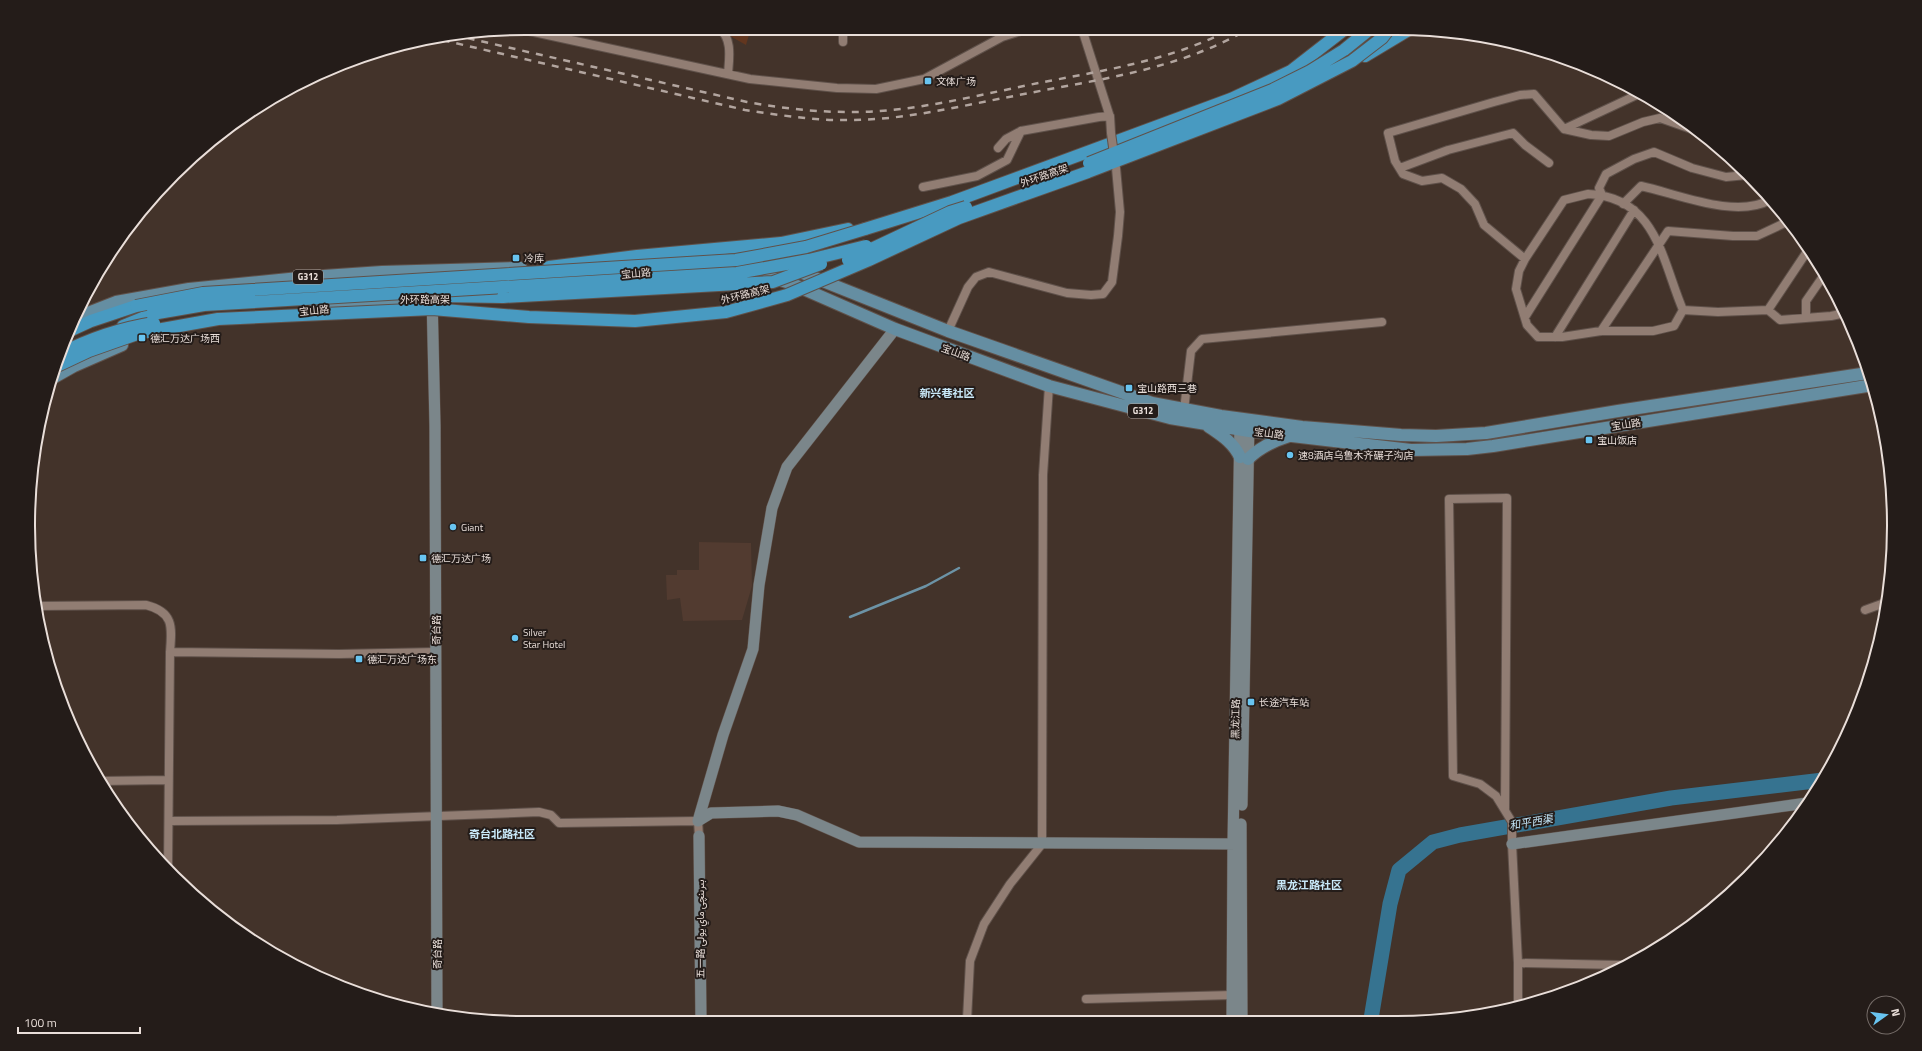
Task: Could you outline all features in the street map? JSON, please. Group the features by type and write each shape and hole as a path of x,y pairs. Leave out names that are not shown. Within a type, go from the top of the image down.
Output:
{"highway":[{"path":"77,327 91,321 136,306 203,293 736,260 806,247 952,202 1231,99 1291,71 1337,35"},
{"name":"外环路高架","path":"67,351 80,344 138,325 210,313 423,302 521,311 627,316 718,306 779,290 861,255 950,212 1080,167 1272,90 1315,68 1344,50 1363,35"},
{"name":"外环路高架","path":"63,363 89,351 140,334 218,319 432,309 529,317 635,321 726,312 787,295 869,260 958,218 1088,172 1278,99 1352,61 1384,35"},
{"path":"432,296 503,297 773,282 871,245 956,216 1297,87 1351,64 1400,35"},
{"path":"545,267 637,256 781,243 883,223"},
{"path":"67,351 103,334 152,314 204,305 737,273 809,260 871,245"}],"main road":[{"name":"宝山路","path":"83,315 116,302 188,289 309,277 382,272 545,267 696,257 770,260 948,331 1140,398 1184,410 1292,436 1411,450 1467,449 1867,387"},
{"name":"宝山路","path":"59,374 74,366 142,338 214,323 537,282 699,268 767,276 790,283 895,329 1049,386 1170,418 1205,424 1302,426 1401,435 1470,434 1863,374"},
{"path":"1205,424 1230,441 1244,458 1267,445 1292,436"}],"street":[{"path":"548,35 750,79 837,88 882,88 924,79 1008,35"},
{"path":"724,35 727,40 730,53 728,74"},
{"path":"843,35 843,42"},
{"path":"948,331 968,287 976,277 989,272 1067,293 1091,295 1103,294 1112,282 1120,212 1116,168 1110,117 1084,35"},
{"path":"1525,259 1484,225 1475,204 1461,189 1442,178 1422,181 1404,174 1395,161 1388,133 1456,112 1520,95 1534,94 1564,129 1591,135 1609,136 1643,122 1660,118 1680,126"},
{"path":"1564,129 1633,96"},
{"path":"998,148 1006,139 1021,131 1098,117 1110,117"},
{"path":"923,187 977,176 1007,160 1021,131"},
{"path":"1400,168 1448,150 1513,133 1525,145 1549,162"},
{"path":"1602,195 1599,188 1606,174 1634,159 1654,152 1692,168 1726,177 1740,176"},
{"path":"1623,204 1641,186 1696,202 1742,207 1764,201"},
{"path":"1588,194 1602,195 1634,210 1642,217 1659,243 1683,310 1674,326 1653,331 1601,331 1555,337 1538,337 1527,325 1516,289 1519,271 1525,259 1564,200 1588,194"},
{"path":"1525,317 1602,195"},
{"path":"1555,337 1634,210"},
{"path":"1601,331 1668,231 1732,236 1757,236 1783,224"},
{"path":"1768,310 1805,255"},
{"path":"1806,318 1806,301 1821,280"},
{"name":"奇台路","path":"432,296 436,426 437,1008"},
{"path":"1683,310 1718,312 1768,310 1780,320 1838,314"},
{"path":"1184,410 1191,351 1202,339 1382,322"},
{"path":"700,836 698,820 722,735 753,649 759,586 772,508 786,467 895,329"},
{"path":"967,1016 970,961 984,924 1010,884 1042,844 1043,475 1049,386"},
{"name":"黑龙江路","path":"1232,1016 1245,424"},
{"path":"1505,809 1507,498 1449,499 1453,776 1480,784 1496,796 1512,822 1518,964 1518,1000"},
{"path":"42,606 146,604 158,608 167,616 172,632 170,652 168,860"},
{"path":"1865,610 1881,604"},
{"path":"170,652 339,654 436,652"},
{"path":"107,781 168,780"},
{"path":"1512,844 1800,804"},
{"path":"168,821 337,820 552,811 559,823 698,820 711,813 778,811 797,815 859,842 1237,844"},
{"name":"五一路 بىرىنچى ماي يولى","path":"700,836 701,1016"},
{"name":"黑龙江路","path":"1237,844 1242,1016"},
{"path":"1518,964 1613,965"},
{"path":"1086,999 1233,995"}],"shaded area":[{"path":"728,35 749,35 746,45"},
{"path":"699,542 751,543 752,586 742,620 683,621 680,598 667,600 666,575 677,575 677,570 699,570"}],"waterway":[{"path":"850,617 926,586 959,568"},
{"name":"和平西渠","path":"1371,1016 1390,904 1399,870 1433,842 1460,835 1671,798 1815,781"}],"railway":[{"path":"468,38 747,102 798,109 849,112 924,106 1119,67 1142,62 1187,48 1218,35"},
{"path":"447,41 745,110 811,119 850,120 891,118 932,112 1104,79 1193,55 1236,35"}],"place":[{"name":"文体广场","path":"928,81"},
{"name":"冷库","path":"516,258"},
{"name":"德汇万达广场西","path":"142,338"},
{"name":"宝山路西三巷","path":"1129,388"},
{"name":"宝山饭店","path":"1589,440"},
{"name":"速8酒店乌鲁木齐碾子沟店","path":"1290,455"},
{"name":"Giant","path":"453,527"},
{"name":"德汇万达广场","path":"423,558"},
{"name":"Silver Star Hotel","path":"515,638"},
{"name":"德汇万达广场东","path":"359,659"},
{"name":"长途汽车站","path":"1251,702"}],"district":[{"name":"新兴巷社区","path":"947,393"},
{"name":"奇台北路社区","path":"502,834"},
{"name":"黑龙江路社区","path":"1309,885"}]}
